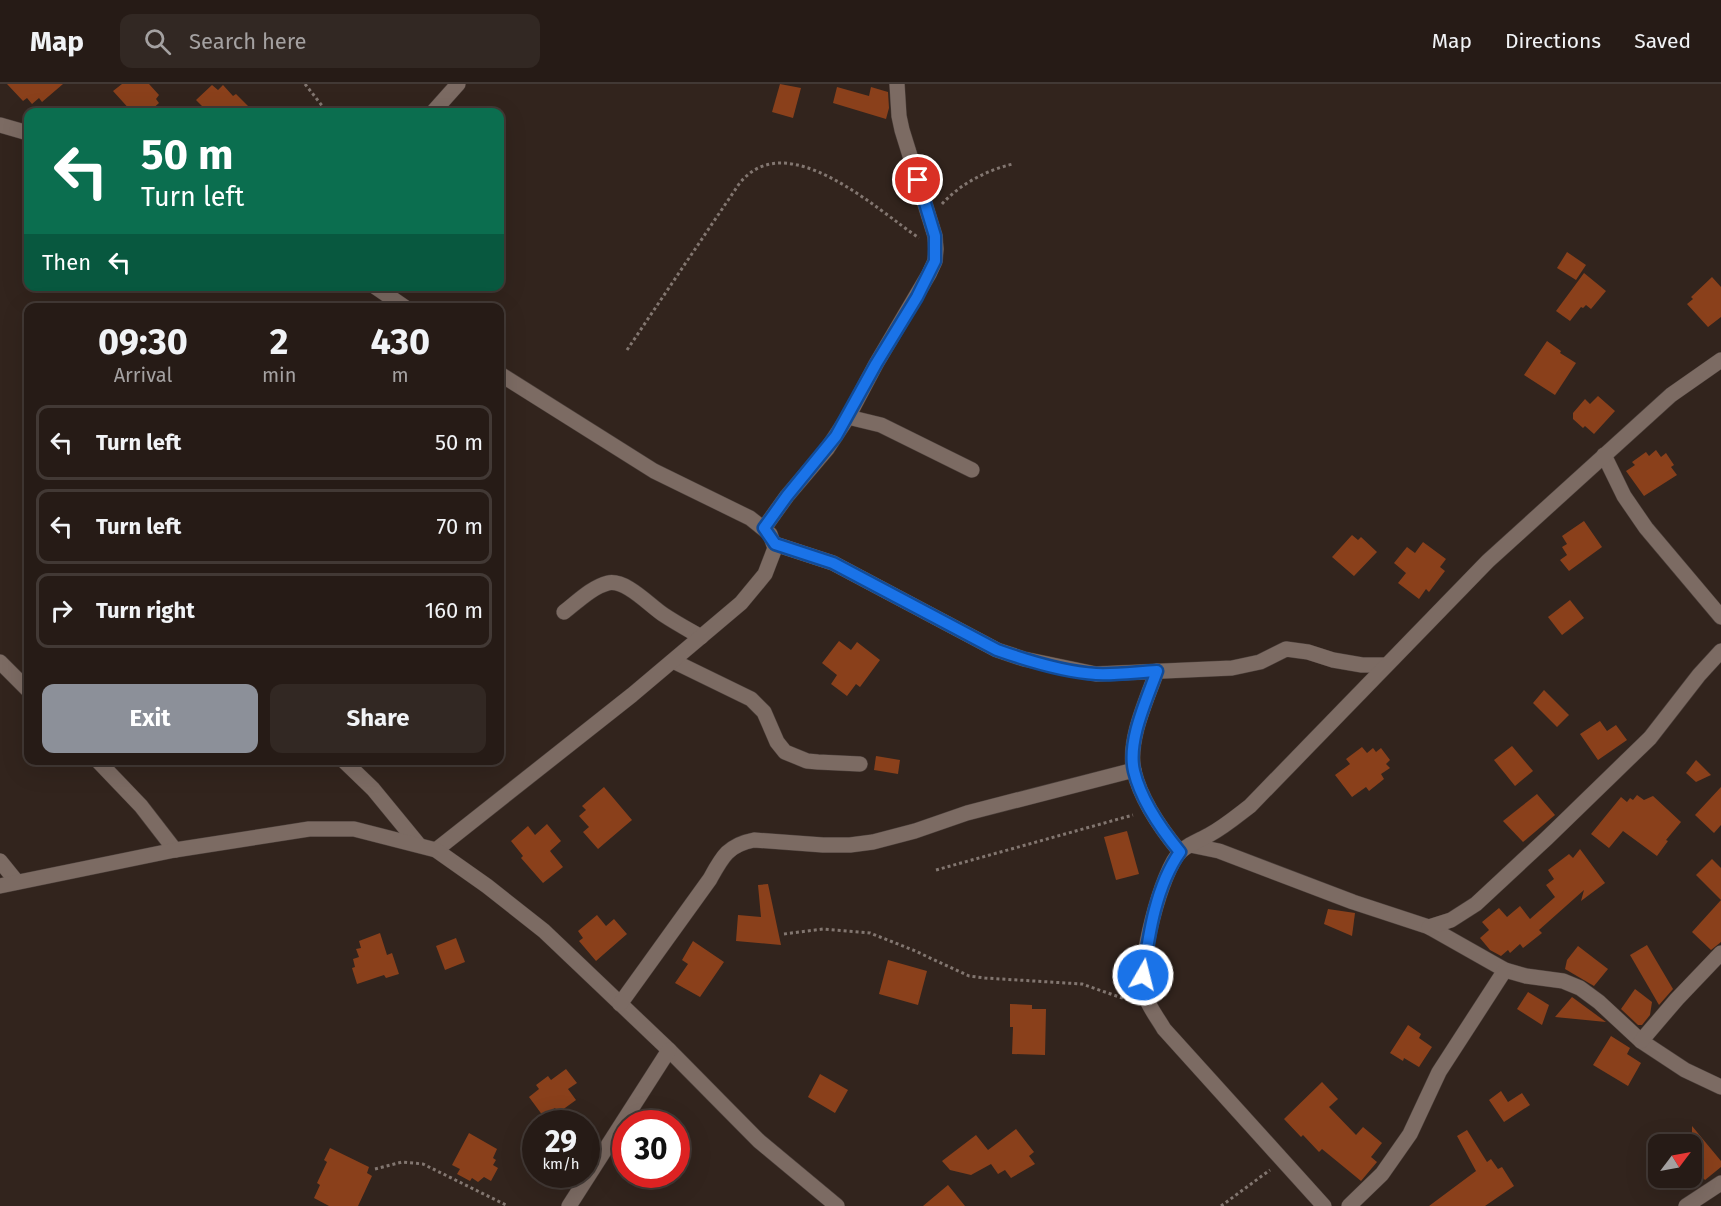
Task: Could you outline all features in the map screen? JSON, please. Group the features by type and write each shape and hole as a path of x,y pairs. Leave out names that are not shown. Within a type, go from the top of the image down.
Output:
{"street":[{"path":"437,108 458,84"},
{"path":"764,528 787,496 827,449 848,417 935,261 936,249 932,222 902,130 897,84"},
{"path":"0,125 24,132"},
{"path":"381,291 399,303"},
{"path":"1324,1206 1164,1029 1150,1007 1144,991 1143,975 1147,946 1165,880 1173,862 1185,848 1231,821 1250,806 1298,759 1384,665 1488,561 1671,395 1721,360"},
{"path":"504,377 654,471 750,518 764,528 775,544 833,563 997,650 1024,659 1096,674 1232,668 1260,662 1286,650 1308,652 1333,660 1362,665 1384,665"},
{"path":"848,417 881,425 972,470"},
{"path":"1604,455 1624,496 1646,528 1721,616"},
{"path":"436,850 673,661 741,603 758,584 772,559 775,544"},
{"path":"564,612 599,587 615,583 635,592 664,615 701,637"},
{"path":"1429,927 1451,920 1476,904 1555,831 1650,738 1699,675 1721,651"},
{"path":"673,661 751,699 764,712 777,742 785,752 818,762 860,764"},
{"path":"0,662 24,686"},
{"path":"1157,671 1138,728 1134,751 1134,770 1151,810 1185,848 1219,851 1353,902 1429,927 1505,970 1526,976 1563,981 1580,988 1599,1002 1641,1041 1685,1070 1721,1087"},
{"path":"102,765 141,806 175,850"},
{"path":"348,765 373,789 419,845"},
{"path":"620,1004 710,879 720,860 733,847 741,843 754,840 832,845 873,842 967,813 1134,770"},
{"path":"0,886 175,850 309,829 354,829 436,850 487,886 544,931 669,1050 759,1142 837,1206"},
{"path":"0,861 17,882"},
{"path":"1641,1041 1721,953"},
{"path":"1349,1206 1382,1174 1410,1134 1439,1072 1505,970"},
{"path":"569,1206 669,1050"},
{"path":"1686,1206 1721,1183"}],"path":[{"path":"305,84 324,108"},
{"path":"627,350 735,190 751,171 763,165 782,163 800,165 830,177 936,249"},
{"path":"932,222 941,205 956,191 989,171 1013,164"},
{"path":"936,870 1151,810"},
{"path":"784,934 823,929 870,933 969,976 1082,984 1150,1007"},
{"path":"1221,1206 1283,1160"},
{"path":"375,1169 402,1162 423,1164 508,1206"}],"building":[{"path":"7,84 63,84 42,102 39,98 32,104 27,98 23,101"},
{"path":"122,84 149,84 159,95 156,99 159,103 153,108 128,108 113,91"},
{"path":"780,84 801,88 793,118 772,112"},
{"path":"212,85 218,90 223,85 233,96 236,94 250,108 204,108 196,100"},
{"path":"837,87 869,96 871,87 888,92 889,108 886,119 833,103"},
{"path":"1567,252 1586,265 1576,280 1557,268"},
{"path":"1584,273 1606,291 1591,309 1586,305 1581,307 1570,321 1556,311"},
{"path":"1712,277 1721,287 1721,317 1708,327 1687,304 1693,299 1691,297"},
{"path":"1547,341 1576,363 1555,395 1524,375"},
{"path":"1598,396 1615,411 1594,434 1573,419 1573,413 1585,399 1590,404"},
{"path":"1656,450 1661,457 1666,453 1677,475 1644,496 1626,471 1635,465 1632,462 1646,452 1649,456"},
{"path":"1584,521 1602,547 1569,571 1560,560 1567,555 1562,547 1567,544 1562,536"},
{"path":"1352,535 1358,540 1361,537 1377,552 1354,576 1332,557"},
{"path":"1423,542 1446,559 1440,567 1445,571 1429,592 1426,589 1419,599 1398,583 1406,573 1394,563 1407,547 1415,553"},
{"path":"1570,600 1584,618 1562,635 1548,617"},
{"path":"839,641 851,650 857,642 880,660 860,687 856,684 847,696 831,684 837,675 822,663"},
{"path":"1544,690 1569,715 1557,727 1533,703"},
{"path":"1600,721 1607,731 1616,725 1627,740 1598,760 1580,734"},
{"path":"1512,746 1533,771 1515,786 1494,760"},
{"path":"1362,747 1367,753 1373,748 1376,752 1381,748 1390,760 1386,764 1390,768 1381,774 1384,779 1369,791 1366,787 1352,797 1335,775 1350,764 1346,759"},
{"path":"876,756 900,760 898,774 874,770"},
{"path":"1696,760 1711,775 1696,782 1686,773"},
{"path":"604,787 632,820 598,849 583,832 589,827 579,816 586,810 582,806"},
{"path":"1721,787 1721,825 1714,833 1695,815"},
{"path":"1537,794 1555,815 1523,842 1503,821"},
{"path":"1637,795 1644,800 1653,796 1681,822 1666,840 1668,841 1657,856 1623,831 1609,848 1591,834 1621,797 1627,802 1630,798 1633,800"},
{"path":"547,824 561,841 550,851 563,867 543,883 521,858 523,856 511,841 528,826 535,835"},
{"path":"1127,831 1139,874 1116,880 1104,837"},
{"path":"1580,849 1605,883 1581,901 1584,890 1539,930 1542,933 1523,948 1520,944 1510,953 1508,950 1501,956 1490,950 1480,938 1489,930 1482,922 1499,908 1507,917 1520,906 1530,919 1555,897 1546,885 1554,879 1548,870 1569,854 1573,858"},
{"path":"1712,859 1721,868 1721,900 1696,875"},
{"path":"768,884 781,945 736,941 738,915 761,917 758,885"},
{"path":"1721,900 1721,942 1711,950 1692,932"},
{"path":"1328,909 1355,913 1352,936 1324,924"},
{"path":"597,915 606,926 614,919 627,934 596,961 579,941 583,938 578,931"},
{"path":"380,933 387,955 392,953 399,974 386,978 384,975 357,984 352,968 355,967 353,959 359,957 356,949 361,948 359,941"},
{"path":"456,938 465,962 445,970 436,946"},
{"path":"693,941 724,962 700,997 675,983 688,964 682,960"},
{"path":"1647,945 1673,989 1659,1005 1630,955"},
{"path":"1578,946 1608,969 1594,986 1565,969 1567,960"},
{"path":"888,960 927,971 918,1005 879,994"},
{"path":"1635,989 1652,1002 1650,1015 1642,1025 1638,1025 1621,1009"},
{"path":"1528,992 1549,1005 1542,1025 1517,1009"},
{"path":"1572,997 1606,1022 1555,1017"},
{"path":"1010,1004 1032,1005 1032,1009 1046,1009 1045,1055 1012,1054 1013,1027 1010,1027"},
{"path":"1408,1025 1421,1034 1419,1038 1432,1047 1419,1067 1390,1053"},
{"path":"1611,1036 1630,1048 1627,1054 1641,1063 1628,1086 1593,1065"},
{"path":"566,1069 577,1083 568,1089 576,1100 562,1110 555,1108 539,1110 529,1097 539,1089 536,1085 548,1076 551,1080"},
{"path":"820,1074 848,1090 835,1113 808,1097"},
{"path":"1322,1082 1338,1099 1329,1107 1356,1135 1363,1127 1382,1143 1371,1157 1377,1162 1361,1181 1322,1149 1319,1152 1284,1119"},
{"path":"1501,1091 1508,1102 1522,1093 1530,1105 1504,1122 1489,1100"},
{"path":"1692,1126 1699,1134 1692,1134"},
{"path":"1016,1129 1034,1152 1029,1156 1035,1164 1011,1178 1005,1170 998,1174 991,1164 971,1175 950,1170 942,1161 976,1135 988,1150"},
{"path":"1467,1130 1487,1162 1491,1159 1498,1169 1502,1167 1514,1186 1485,1206 1429,1206 1476,1171 1457,1136"},
{"path":"469,1133 497,1149 493,1165 498,1168 491,1181 484,1177 478,1182 472,1178 470,1181 457,1174 460,1169 452,1165"},
{"path":"1702,1138 1721,1161 1721,1167 1705,1180 1703,1178"},
{"path":"330,1148 369,1167 367,1173 372,1176 358,1206 329,1206 314,1198 320,1185 317,1183 327,1162 324,1160"},
{"path":"948,1185 965,1206 923,1206"}],"route":[{"path":"918,180 935,236 935,261 917,297 836,436 764,528 775,544 833,563 997,650 1056,667 1096,674 1157,671 1138,728 1134,751 1134,770 1151,810 1180,852 1165,880 1153,920 1143,975"}]}
